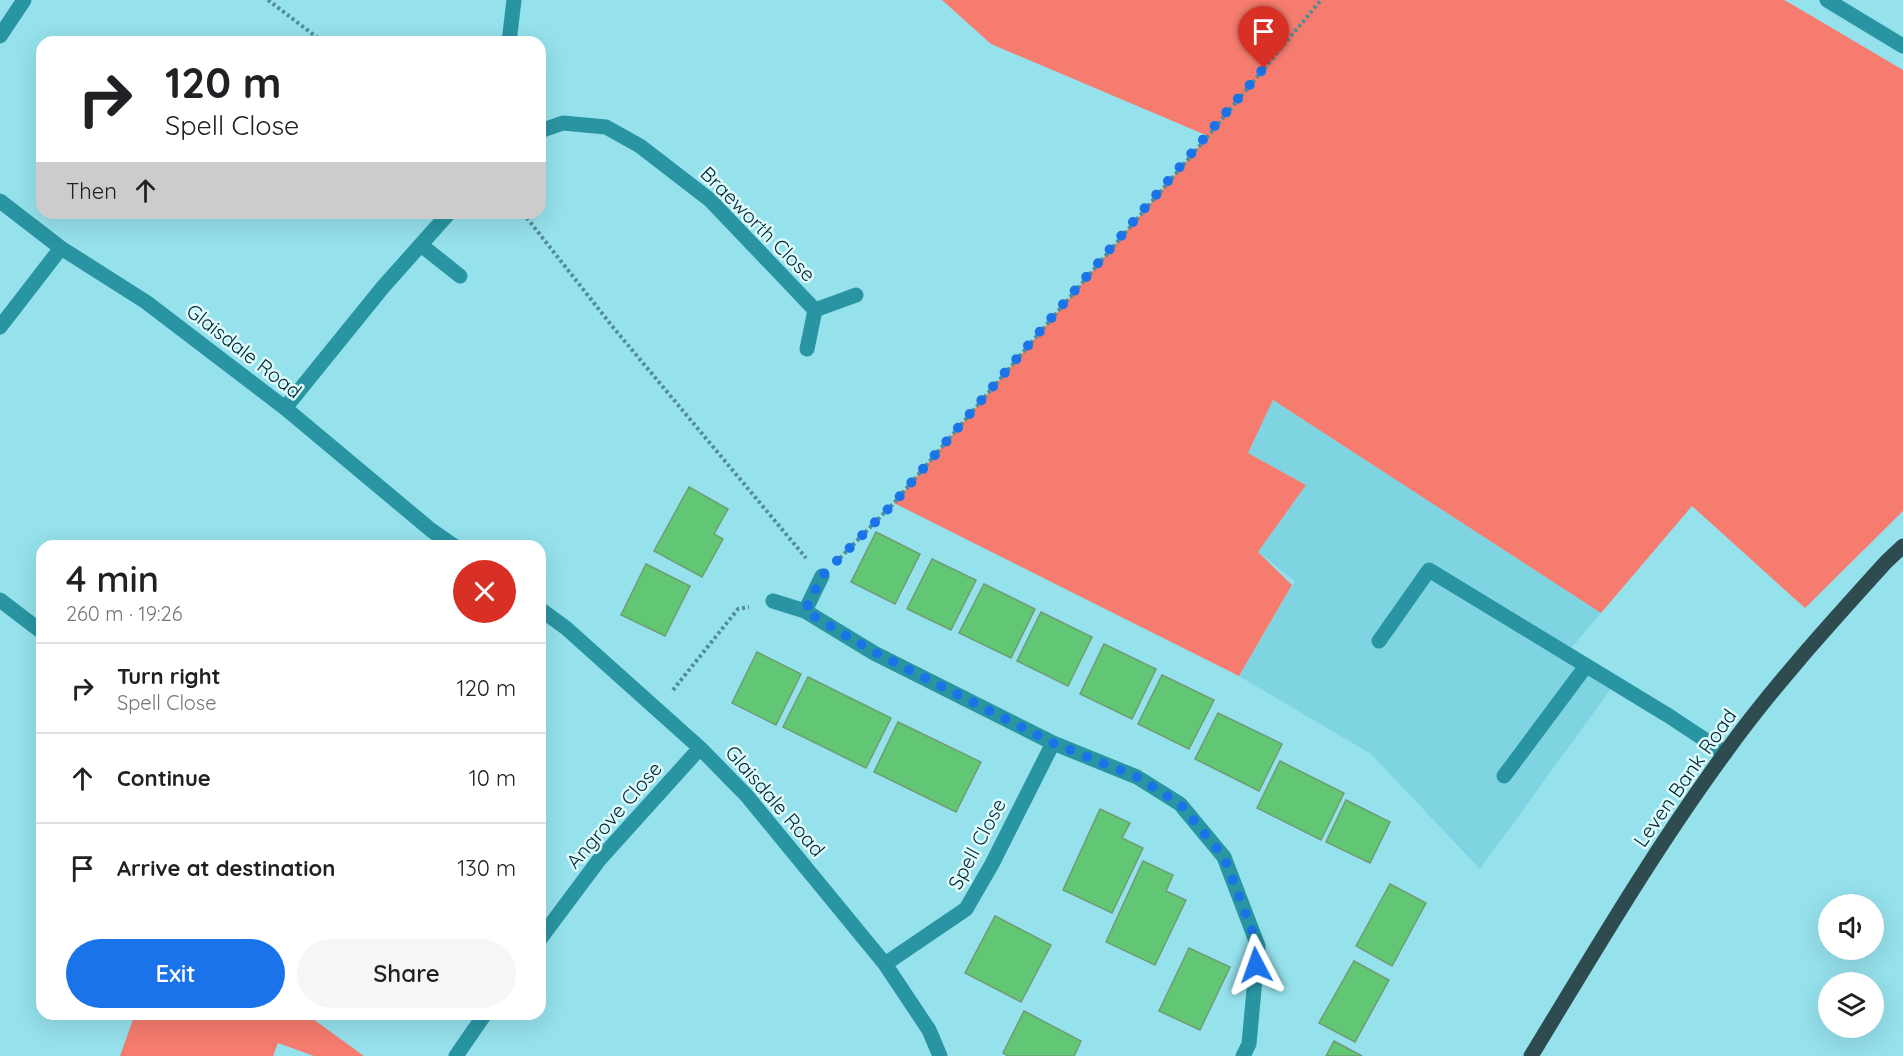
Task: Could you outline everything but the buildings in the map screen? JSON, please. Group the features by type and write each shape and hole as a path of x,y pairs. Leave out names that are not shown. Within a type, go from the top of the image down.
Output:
{"main road":[{"name":"Leven Bank Road","path":"1531,1056 1640,878 1725,753 1792,666 1903,546"}],"street":[{"path":"0,36 24,0"},
{"path":"510,36 514,0"},
{"path":"1827,0 1903,46"},
{"name":"Braeworth Close","path":"546,129 562,123 606,128 640,146 710,200 815,310"},
{"name":"Glaisdale Road","path":"0,201 61,248 146,302 285,408 445,540"},
{"path":"285,408 383,287 444,219"},
{"path":"421,245 460,276"},
{"path":"0,327 61,248"},
{"name":"Braeworth Close","path":"815,310 856,295"},
{"name":"Braeworth Close","path":"807,349 815,310"},
{"path":"1379,641 1429,570 1670,716 1725,753"},
{"path":"805,611 822,576"},
{"path":"0,600 36,627"},
{"path":"773,601 805,611 874,652 1053,743 1137,777 1180,804 1224,857 1258,946 1249,1044 1243,1056"},
{"name":"Glaisdale Road","path":"546,613 566,628 700,748 747,796 885,964 929,1030 940,1056"},
{"path":"1504,776 1586,666"},
{"name":"Spell Close","path":"885,964 966,909 992,864 1053,743"},
{"name":"Angrove Close","path":"546,931 599,860 700,748"},
{"path":"456,1056 481,1020"}],"path":[{"path":"268,0 315,36"},
{"path":"528,219 612,327 822,576 894,503 1208,136 1321,0"},
{"path":"657,709 738,609 773,601"}],"shaded area":[{"path":"942,0 1784,0 1903,70 1903,511 1805,608 1692,506 1601,613 1273,400 1248,453 1306,485 1258,552 1292,585 1239,676 894,503 1208,136 991,44"},
{"path":"1273,400 1601,613 1566,654 1615,683 1480,869 1371,754 1239,676 1295,581 1258,552 1306,485 1248,453"},
{"path":"133,1020 314,1020 364,1056 314,1056 278,1043 273,1056 120,1056"}],"route":[{"path":"1256,965 1258,946 1224,857 1180,804 1137,777 1053,743 874,652 805,611 822,576 894,503 1264,68"}]}
